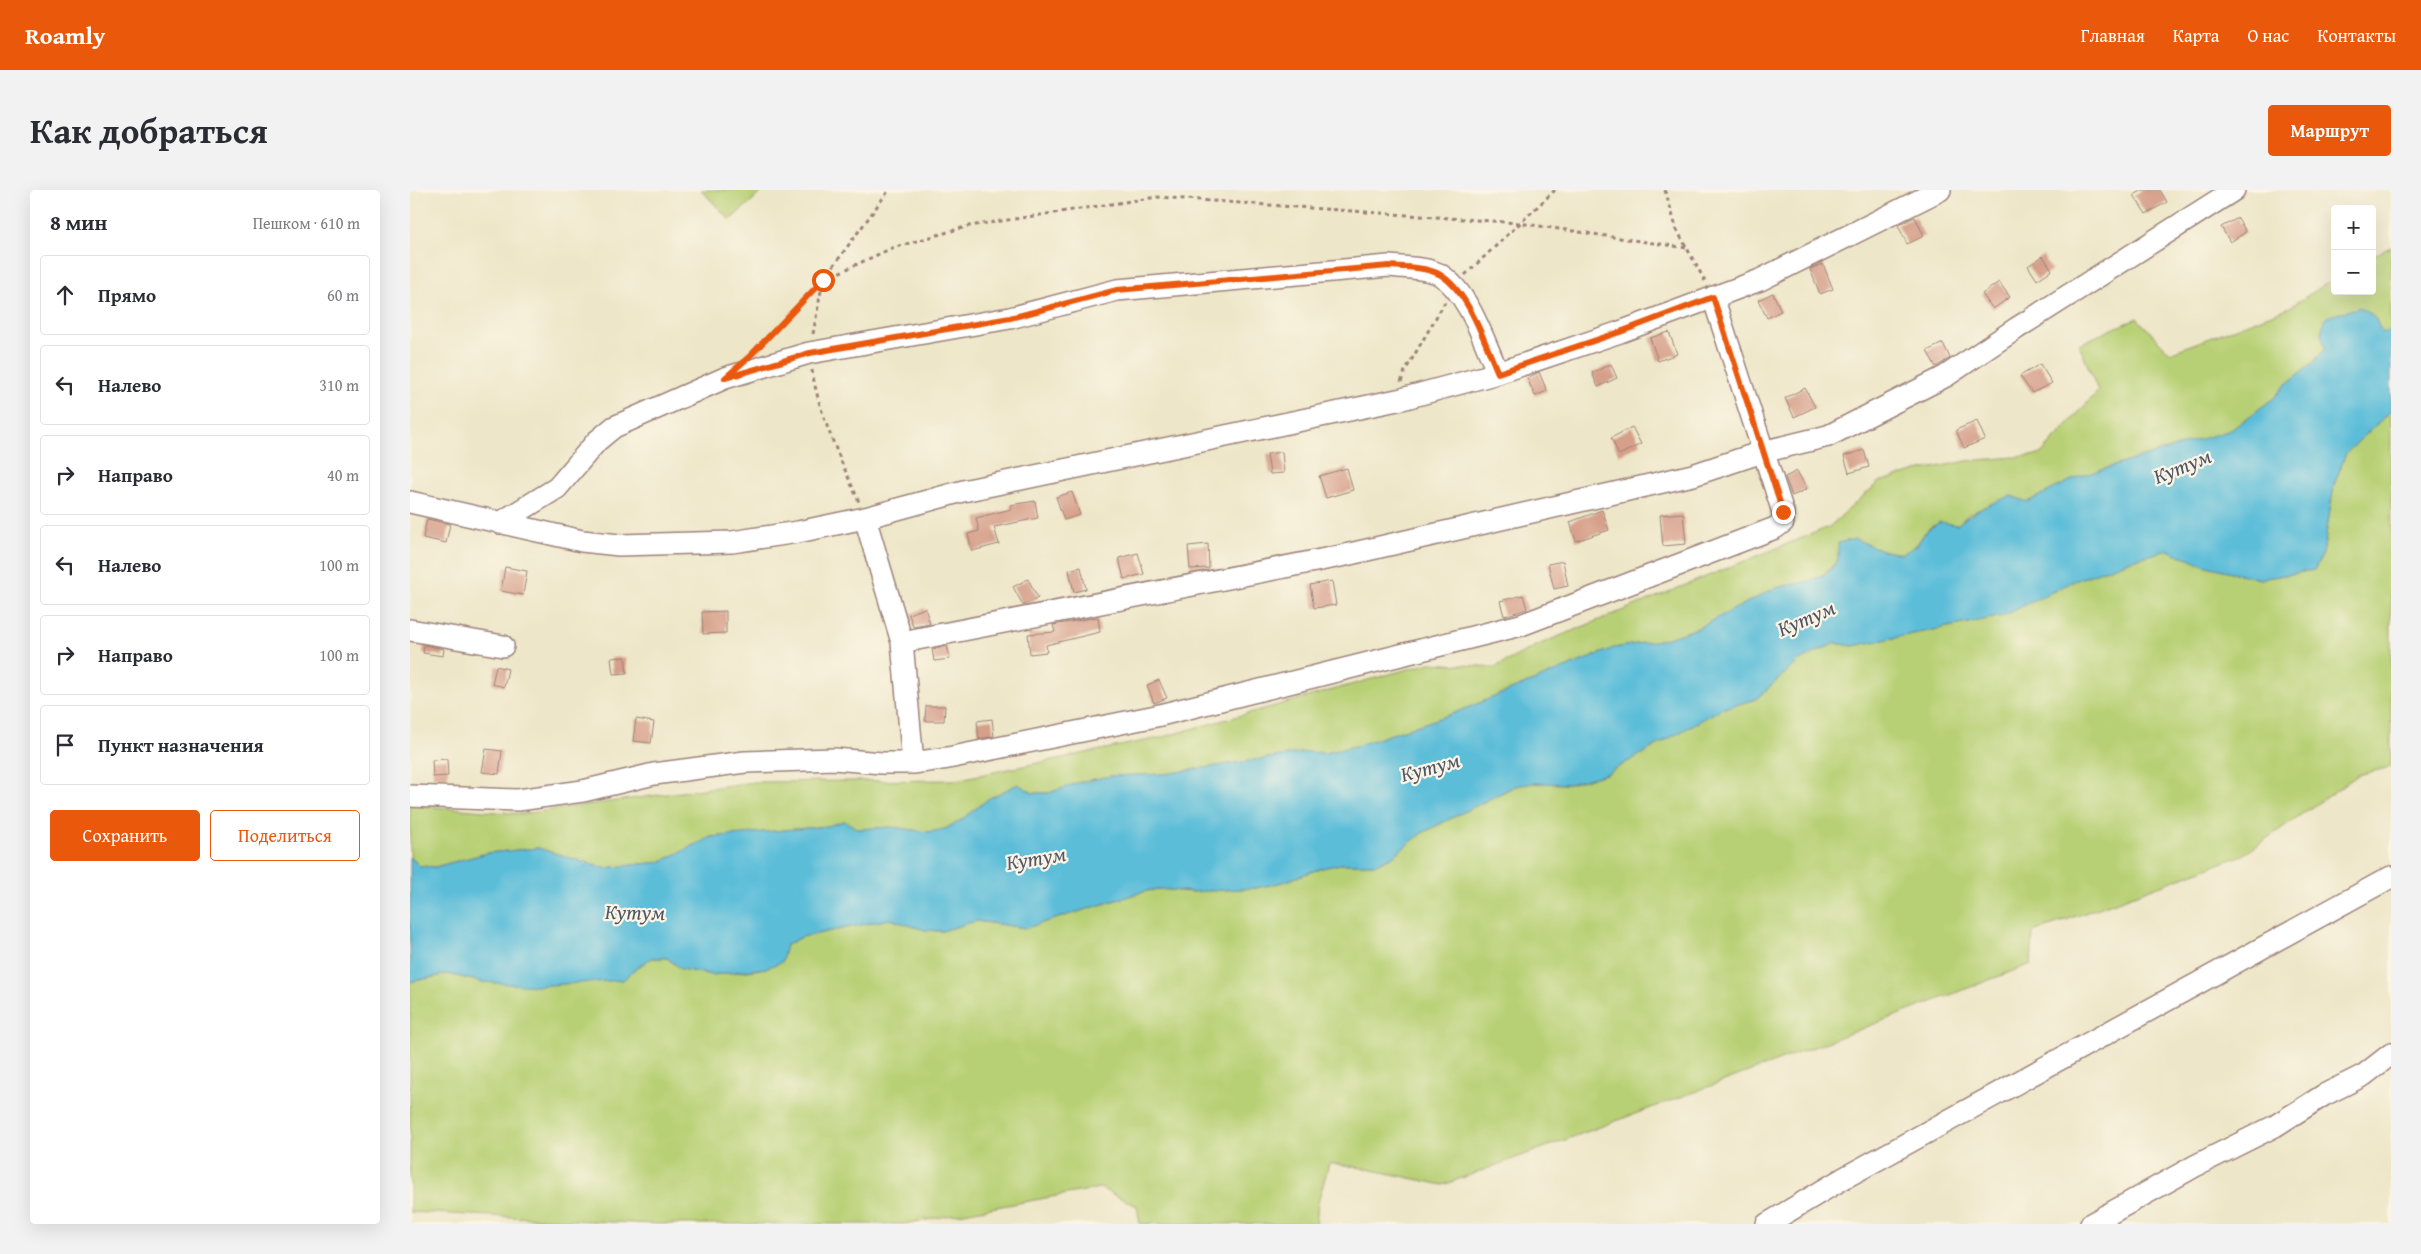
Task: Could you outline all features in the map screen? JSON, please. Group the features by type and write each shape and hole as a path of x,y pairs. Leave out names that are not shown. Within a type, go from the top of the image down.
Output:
{"street":[{"path":"410,502 582,541 619,545 732,542 798,532 865,518 962,491 1402,399 1498,373 1620,332 1760,280 1940,190"},
{"path":"902,642 1341,556 1693,475 1762,452 1828,436 1946,376 2017,328 2234,190"},
{"path":"500,523 557,488 597,441 614,427 725,378 810,353 1010,318 1117,290 1389,266 1419,269 1438,274 1454,286 1467,305 1498,373"},
{"path":"410,796 518,800 583,791 654,774 745,762 834,759 882,763 913,763 948,758 1156,716 1521,625 1775,528 1783,522 1783,512 1713,297"},
{"path":"865,518 902,642 913,763"},
{"path":"410,630 503,646"},
{"path":"1767,1224 1844,1178 2391,877"},
{"path":"2091,1224 2195,1166 2275,1126 2324,1095 2364,1075 2391,1054"}],"path":[{"path":"1665,190 1678,230 1713,297"},
{"path":"756,350 823,280 892,248 969,226 1157,197 1519,223 1687,248"}],"green space":[{"path":"701,190 764,190 730,220"},
{"path":"2391,247 2391,331 2382,333 2375,318 2321,332 2326,349 2313,363 2285,385 2274,398 2231,430 2078,477 2027,502 2011,496 1969,514 1957,525 1944,524 1929,528 1917,544 1903,553 1886,551 1855,539 1826,573 1809,581 1775,588 1698,628 1665,639 1614,648 1452,714 1356,746 1324,753 1307,752 1165,774 1111,776 1080,782 1049,793 1033,793 1018,784 988,799 961,820 945,829 928,832 891,827 859,829 844,821 828,826 711,837 660,862 604,868 538,848 487,853 435,867 420,866 410,857 410,805 522,814 753,782 955,780 1159,738 1430,663 1495,667 1540,644 1829,527 1879,482 1917,471 1967,461 2040,455 2098,391 2079,344 2137,318 2170,353 2290,307 2331,281 2331,295 2376,295 2376,254"},
{"path":"2391,411 2391,767 2358,775 2243,855 2033,932 2031,964 1759,1068 1443,1185 1363,1168 1329,1163 1318,1203 1316,1224 1140,1224 1137,1206 1100,1188 904,1224 655,1224 410,1212 410,982 448,974 482,982 623,980 651,958 667,958 681,969 712,975 748,971 766,968 786,945 802,937 890,919 925,930 942,931 976,921 1026,928 1142,892 1158,889 1192,892 1256,888 1283,882 1322,868 1341,864 1376,864 1393,856 1422,833 1515,786 1533,783 1569,784 1606,774 1721,709 1756,699 1799,661 1835,643 1853,646 2003,616 2074,581 2131,560 2168,550 2203,565 2260,579 2314,570 2323,554 2334,485 2346,453"}],"water":[{"name":"Кутум","path":"2360,307 2375,318 2382,333 2391,331 2391,411 2346,453 2334,485 2323,554 2314,570 2260,579 2203,565 2168,550 2131,560 2074,581 2003,616 1853,646 1835,643 1799,661 1756,699 1721,709 1606,774 1569,784 1533,783 1515,786 1422,833 1393,856 1376,864 1341,864 1322,868 1283,882 1256,888 1192,892 1158,889 1142,892 1026,928 976,921 942,931 925,930 890,919 802,937 786,945 782,962 766,968 712,975 681,969 667,958 651,958 623,980 536,986 482,982 448,974 410,982 410,857 420,866 435,867 487,853 538,848 604,868 660,862 711,837 828,826 844,821 859,829 891,827 928,832 945,829 961,820 988,799 1018,784 1033,793 1049,793 1080,782 1111,776 1165,774 1307,752 1324,753 1356,746 1452,714 1614,648 1665,639 1698,628 1775,588 1809,581 1826,574 1838,561 1838,543 1855,539 1884,551 1902,554 1917,545 1926,531 1940,522 1957,525 1982,508 2011,496 2027,502 2078,477 2231,430 2274,398 2285,385 2313,363 2325,349 2321,332 2326,317"}],"building":[{"path":"2143,190 2160,190 2167,202 2146,214 2134,195"},
{"path":"1915,217 1924,236 1907,244 1898,225"},
{"path":"2238,218 2246,232 2230,242 2221,227"},
{"path":"2043,256 2052,270 2037,280 2028,266"},
{"path":"1823,264 1833,289 1820,294 1810,269"},
{"path":"1999,282 2010,297 1993,309 1982,294"},
{"path":"1773,293 1781,311 1767,318 1758,300"},
{"path":"1669,332 1677,354 1658,361 1650,338"},
{"path":"1943,343 1950,358 1936,367 1927,351"},
{"path":"1611,364 1617,378 1598,387 1592,373"},
{"path":"2040,364 2052,383 2032,393 2020,376"},
{"path":"1539,372 1547,391 1535,396 1527,378"},
{"path":"1805,388 1815,407 1794,417 1785,398"},
{"path":"1977,421 1985,439 1964,448 1956,430"},
{"path":"1632,427 1641,444 1619,455 1611,438"},
{"path":"1864,450 1869,467 1849,473 1844,456"},
{"path":"1282,452 1284,473 1270,474 1267,454"},
{"path":"1347,468 1353,490 1326,498 1319,476"},
{"path":"1797,471 1807,489 1792,496 1785,477"},
{"path":"1072,492 1080,515 1064,520 1056,497"},
{"path":"1035,501 1038,518 994,527 999,544 972,551 968,534 979,531 976,518 1011,509 1010,505"},
{"path":"1602,510 1609,530 1576,541 1570,522"},
{"path":"1683,513 1686,544 1663,546 1660,515"},
{"path":"427,519 450,524 446,543 423,538"},
{"path":"1208,544 1209,568 1190,569 1188,546"},
{"path":"1138,553 1144,574 1124,579 1119,558"},
{"path":"1563,561 1568,586 1554,589 1548,564"},
{"path":"505,567 527,571 523,595 501,591"},
{"path":"1081,567 1086,589 1074,592 1069,570"},
{"path":"1028,579 1038,598 1023,605 1013,587"},
{"path":"1332,581 1336,605 1314,608 1310,585"},
{"path":"1523,595 1527,609 1504,616 1500,601"},
{"path":"925,608 930,624 913,627 909,614"},
{"path":"726,611 726,633 703,634 702,612"},
{"path":"1098,617 1100,632 1046,645 1047,652 1030,654 1028,634 1055,632 1053,625"},
{"path":"424,645 444,649 443,656 423,653"},
{"path":"947,646 950,659 934,661 932,649"},
{"path":"625,657 627,673 613,674 611,658"},
{"path":"496,666 508,669 504,687 492,684"},
{"path":"1159,680 1167,698 1154,703 1147,685"},
{"path":"926,706 945,706 944,721 925,721"},
{"path":"636,719 654,722 651,743 633,741"},
{"path":"992,719 994,736 979,739 977,721"},
{"path":"486,749 502,751 499,774 482,772"},
{"path":"447,759 448,776 433,777 432,760"}],"route":[{"path":"823,280 782,324 725,378 810,353 1010,318 1117,290 1389,266 1419,269 1438,274 1454,286 1467,305 1498,373 1620,332 1713,297 1783,512"}]}
